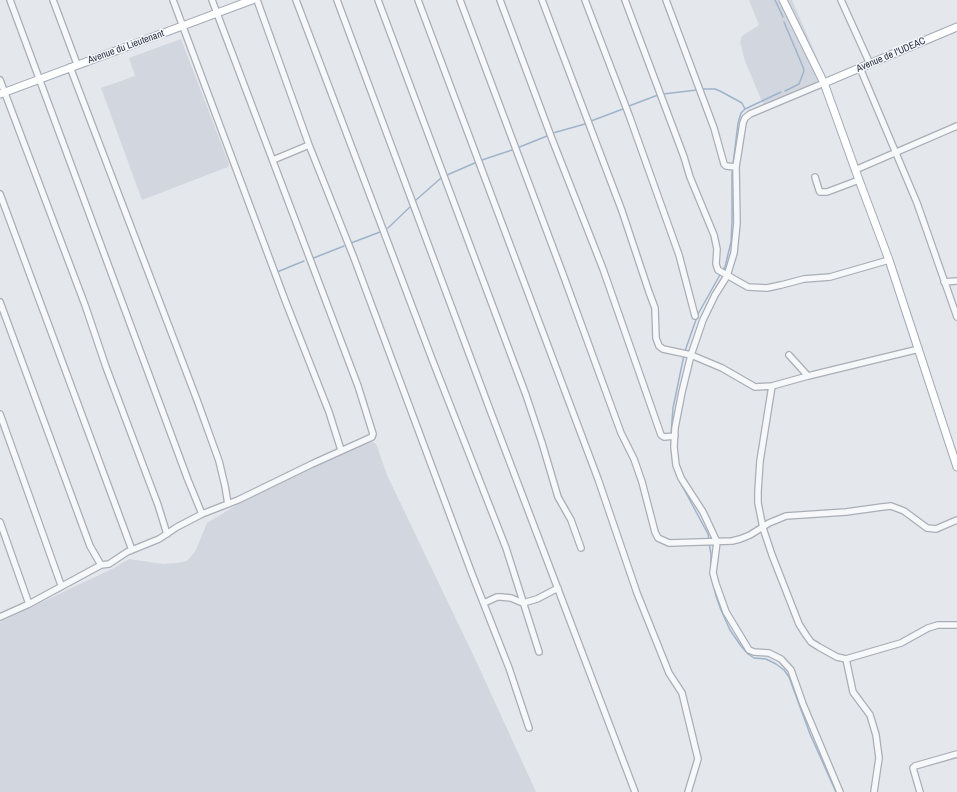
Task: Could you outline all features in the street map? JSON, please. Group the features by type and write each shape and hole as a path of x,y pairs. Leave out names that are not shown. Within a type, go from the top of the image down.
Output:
{"main road":[{"name":"Avenue du Lieutenant","path":"2,93 252,0"},
{"path":"783,0 824,83 858,180 875,219 955,457 957,467"},
{"name":"Avenue de I'UDEAC","path":"824,83 957,27"}],"street":[{"path":"10,0 188,480 202,514"},
{"path":"53,0 74,66 219,461 228,504"},
{"path":"173,0 285,300 329,412 341,450"},
{"path":"0,617 29,604 61,585 101,566 109,564 132,550 159,539 202,514 228,504 341,450 372,437 372,429 358,386 212,0"},
{"path":"257,0 309,145 354,258 509,668 529,728"},
{"path":"296,0 432,359 506,548 539,652"},
{"path":"337,0 635,792"},
{"path":"378,0 523,388 542,443 558,497 571,520 581,548"},
{"path":"418,0 590,458 637,593 668,673 682,693 698,759 688,792"},
{"path":"460,0 621,433 636,465 658,538 669,543 712,542 740,539 763,528 773,521 786,516 846,512 891,506 904,511 927,528 936,529 957,520"},
{"path":"500,0 603,269 661,435 664,437 672,437"},
{"path":"542,0 626,222 648,292 655,308 658,346 691,355 722,368 755,387 772,386 919,349"},
{"path":"585,0 679,255 695,316"},
{"path":"625,0 684,157 692,183 714,235 716,242 717,268 724,274 748,287 767,288 804,279 830,277 889,260"},
{"path":"666,0 711,121 724,164 726,166 734,167"},
{"path":"841,0 870,64"},
{"path":"860,68 917,202 957,317"},
{"path":"0,80 2,93 85,305 158,505 167,534"},
{"path":"824,83 770,105 750,114 745,118 734,167 736,240 731,267 724,274 703,320 691,355 672,437 676,464 681,478 703,512 712,542 716,584 726,612 749,650 754,652 769,653 781,659 790,670 840,792"},
{"path":"855,170 957,126"},
{"path":"273,160 309,145"},
{"path":"816,177 820,192 828,192 858,180"},
{"path":"0,194 132,550"},
{"path":"944,282 957,281"},
{"path":"0,302 90,546 101,566"},
{"path":"788,354 808,376"},
{"path":"772,386 760,461 758,503 763,528 795,614 811,642 837,657 846,659 901,643 928,628 938,625 957,625"},
{"path":"0,414 61,585"},
{"path":"0,522 29,604"},
{"path":"484,603 497,597 510,598 523,602 537,599 558,588"},
{"path":"846,659 853,692 870,714 876,735 880,758 874,792"},
{"path":"920,792 913,768 915,766 957,754"}],"shaded area":[{"path":"749,0 792,0 818,60 817,84 765,109 745,61 740,42 742,36 759,25"},
{"path":"181,39 229,164 228,167 142,200 101,88 135,76 129,58"},
{"path":"372,442 377,446 387,475 477,663 536,792 0,792 0,622 114,568 129,559 163,564 187,561 195,552 207,523 240,503 348,450"}],"waterway":[{"path":"775,0 783,17"},
{"path":"784,22 804,71 799,84 785,91"},
{"path":"703,89 715,89 720,91 742,103 745,109"},
{"path":"663,94 697,90"},
{"path":"723,270 731,242 732,173 738,123 741,113 745,109 781,92"},
{"path":"629,106 658,95"},
{"path":"591,121 623,109"},
{"path":"553,133 585,124"},
{"path":"517,148 547,136"},
{"path":"482,160 512,150"},
{"path":"447,175 477,162"},
{"path":"416,200 441,178"},
{"path":"388,228 411,206"},
{"path":"351,243 380,232"},
{"path":"311,259 344,246"},
{"path":"277,272 304,261"},
{"path":"685,351 698,314 721,273"},
{"path":"671,434 673,408 684,355"},
{"path":"671,438 673,460"},
{"path":"674,465 676,473"},
{"path":"679,480 708,534 709,539"},
{"path":"709,543 711,567"},
{"path":"711,575 721,610 730,630 741,646 754,658 766,659 776,664 784,670 789,677 810,734 836,792"}]}
